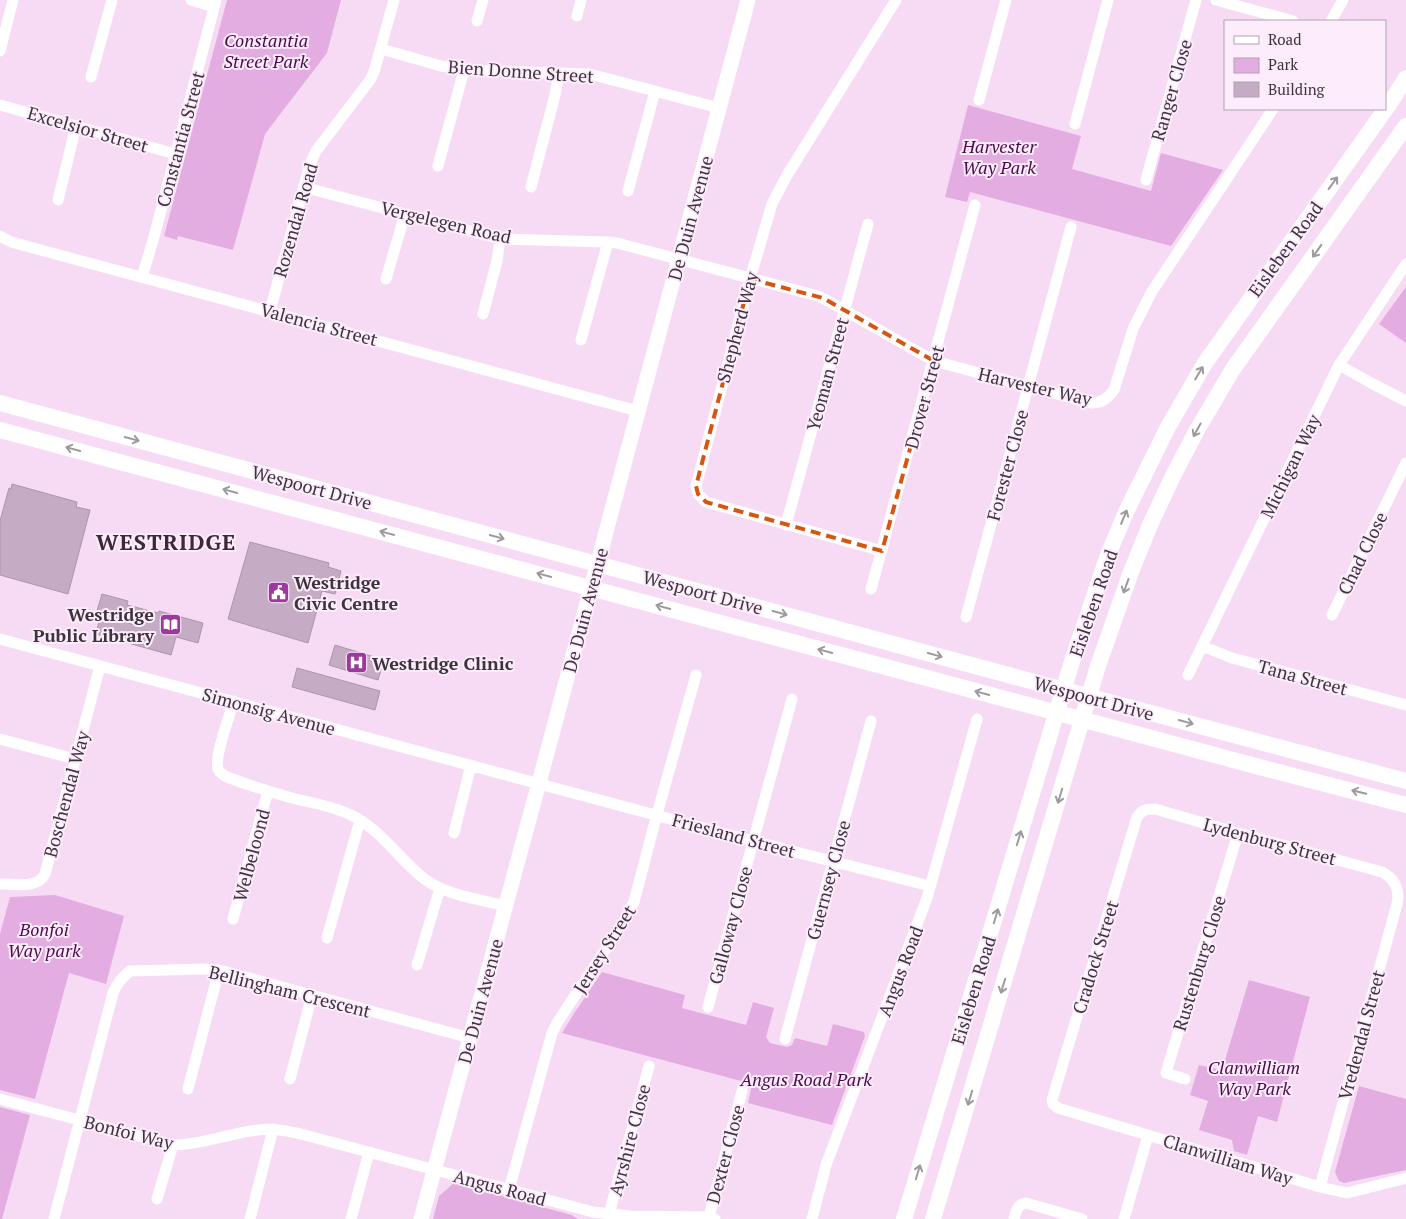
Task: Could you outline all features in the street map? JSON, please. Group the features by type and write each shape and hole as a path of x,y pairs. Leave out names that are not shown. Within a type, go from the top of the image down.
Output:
{"main road":[{"name":"Eisleben Road","path":"1386,107 1406,78"},
{"name":"Eisleben Road","path":"904,1219 1064,690 1094,595 1117,533 1136,490 1182,401 1222,338 1384,110"},
{"name":"Eisleben Road","path":"933,1219 1089,696 1131,572 1150,525 1197,430 1233,369 1406,126"},
{"name":"Wespoort Drive","path":"0,403 1406,781"},
{"name":"Wespoort Drive","path":"0,430 1406,805"}],"street":[{"path":"0,51 13,0"},
{"path":"91,77 112,0"},
{"path":"191,0 215,3"},
{"name":"Rozendal Road","path":"270,311 312,158 370,80 376,68 394,0"},
{"path":"477,21 483,0"},
{"path":"577,16 582,0"},
{"name":"De Duin Avenue","path":"421,1219 748,0"},
{"name":"Shepherd Way","path":"882,551 706,502 698,494 696,486 750,279 772,204 786,177 896,0"},
{"path":"979,100 1006,0"},
{"path":"1075,124 1108,0"},
{"name":"Ranger Close","path":"1146,180 1196,0"},
{"path":"1216,0 1289,20"},
{"path":"1332,20 1343,0"},
{"name":"Constantia Street","path":"142,277 215,3"},
{"name":"Bien Donne Street","path":"381,50 464,70 590,74 719,108"},
{"path":"438,166 464,70"},
{"path":"531,187 559,73"},
{"path":"628,191 655,92"},
{"name":"Excelsior Street","path":"0,105 175,154"},
{"name":"Harvester Way","path":"678,260 818,296 934,361 1028,387 1097,403 1110,396 1114,390 1133,329 1151,293 1273,110"},
{"path":"58,200 76,126"},
{"name":"Vergelegen Road","path":"303,187 500,239 608,242 678,260"},
{"name":"Drover Street","path":"871,588 976,205"},
{"path":"386,279 406,214"},
{"name":"Yeoman Street","path":"786,525 868,224"},
{"name":"Forester Close","path":"966,617 1071,226"},
{"name":"Valencia Street","path":"0,236 11,242 638,411"},
{"path":"483,314 497,261 500,239"},
{"path":"581,340 608,242"},
{"name":"Michigan Way","path":"1188,675 1339,365 1406,264"},
{"path":"1339,365 1406,401"},
{"name":"Chad Close","path":"1332,615 1406,463"},
{"name":"Simonsig Avenue","path":"0,639 538,783"},
{"name":"Tana Street","path":"1202,646 1232,658 1406,704"},
{"name":"Boschendal Way","path":"0,884 38,883 44,878 100,666"},
{"name":"Jersey Street","path":"509,1190 552,1033 634,902 696,675"},
{"name":"Galloway Close","path":"708,1007 792,699"},
{"path":"234,701 217,757 218,767 226,777 350,814 369,826 425,879 440,888 506,906"},
{"name":"Angus Road","path":"812,1219 826,1165 930,886 977,719"},
{"name":"Guernsey Close","path":"785,1039 871,721"},
{"path":"0,739 75,760"},
{"path":"454,833 471,765"},
{"name":"Friesland Street","path":"538,783 832,862 930,886"},
{"name":"Welbeloond","path":"233,919 268,791"},
{"name":"Lydenburg Street","path":"1142,811 1155,809 1382,872 1395,883"},
{"name":"Cradock Street","path":"1053,1104 1052,1100 1137,817 1142,811"},
{"path":"327,938 360,820"},
{"name":"Rustenburg Close","path":"1185,1079 1166,1073 1238,833"},
{"name":"Vredendal Street","path":"1320,1187 1397,904 1398,890 1395,883"},
{"path":"417,965 440,888"},
{"path":"188,1089 219,970"},
{"name":"Bellingham Crescent","path":"54,1219 113,993 122,978 130,971 219,970 470,1038"},
{"path":"290,1079 312,995"},
{"name":"Ayrshire Close","path":"609,1214 649,1066"},
{"name":"Dexter Close","path":"712,1218 742,1091"},
{"name":"Bonfoi Way","path":"0,1099 173,1145 192,1144 258,1130 273,1129 301,1134 434,1169"},
{"name":"Clanwilliam Way","path":"1053,1104 1058,1108 1320,1187 1347,1193 1406,1178"},
{"path":"250,1219 273,1129"},
{"path":"1124,1219 1148,1135"},
{"path":"157,1199 173,1145"},
{"path":"352,1219 369,1152"},
{"name":"Angus Road","path":"434,1169 593,1212 712,1218"},
{"path":"1014,1219 1018,1208 1022,1203 1026,1203 1082,1219"}],"highlighted area":[{"path":"750,279 823,298 934,361 882,551 706,502 698,494 696,486"}],"green space":[{"name":"Constantia Street Park","path":"227,0 341,0 327,53 265,134 233,250 178,236 177,240 164,236"},
{"name":"Harvester Way Park","path":"968,105 1081,136 1072,169 1151,191 1161,153 1223,170 1171,246 970,192 967,202 945,197"},
{"path":"1406,287 1406,343 1379,324"},
{"name":"Bonfoi Way park","path":"55,895 124,916 106,984 69,973 35,1099 0,1090 0,934 10,897"},
{"name":"Angus Road Park","path":"602,972 685,995 682,1008 746,1025 753,1002 774,1008 766,1037 770,1043 787,1047 792,1045 795,1038 827,1046 833,1024 864,1032 865,1036 832,1125 748,1103 752,1084 562,1033"},
{"name":"Clanwilliam Way Park","path":"1249,980 1310,997 1277,1122 1258,1116 1247,1155 1234,1151 1232,1140 1199,1130 1208,1101 1190,1095 1199,1065 1222,1070"},
{"path":"1359,1086 1406,1099 1406,1170 1344,1183 1339,1181 1335,1172"},
{"path":"0,1107 30,1115 2,1219 0,1219"},
{"path":"454,1183 572,1215 578,1219 433,1219 439,1196"}],"building":[{"path":"12,484 77,502 76,507 90,510 68,594 0,575 0,521 9,488 11,489"},
{"name":"Westridge Civic Centre","path":"250,542 329,563 328,567 341,571 335,594 322,591 308,643 228,619"},
{"name":"Westridge Public Library","path":"102,594 128,601 127,605 158,613 159,611 203,623 198,643 176,637 171,655 96,634 99,622 94,621","holes":["125,611 140,615 137,626 122,621"]},
{"name":"Westridge Clinic","path":"335,645 384,660 378,680 329,665"},
{"path":"297,668 380,691 375,710 292,687"}],"place":[{"name":"Westridge Civic Centre","path":"278,592"},
{"name":"Westridge Public Library","path":"170,624"},
{"name":"Westridge Clinic","path":"356,663"}],"district":[{"name":"WESTRIDGE","path":"166,541"}]}
